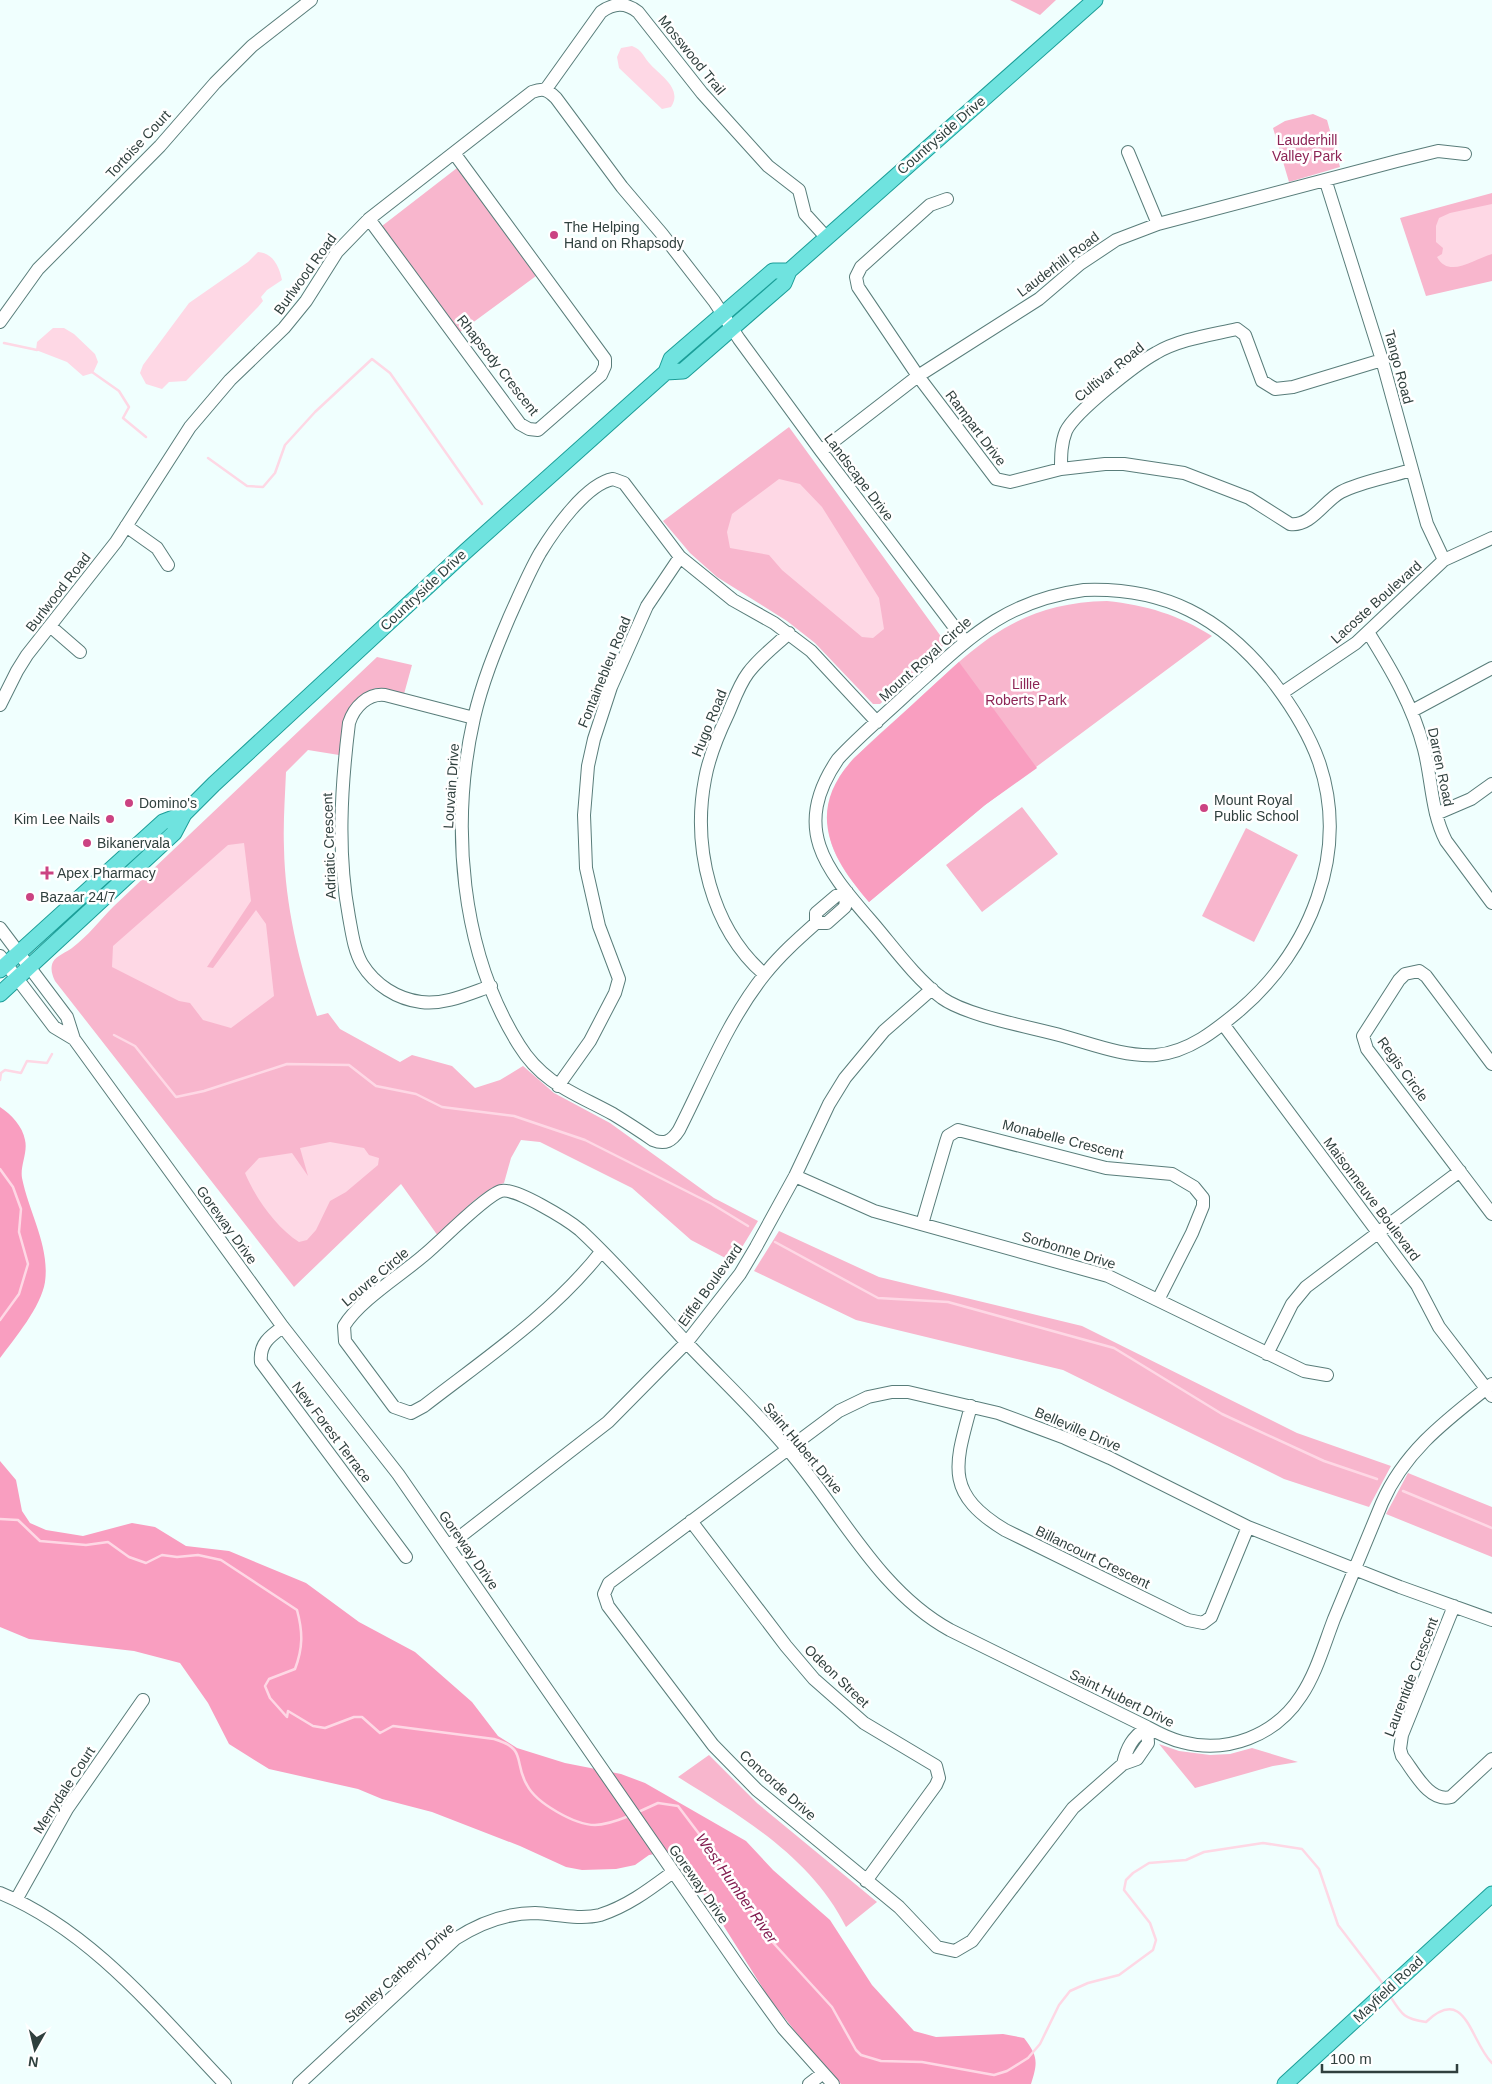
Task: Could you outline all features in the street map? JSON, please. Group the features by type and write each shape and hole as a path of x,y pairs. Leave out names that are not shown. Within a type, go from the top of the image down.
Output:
{"main road":[{"name":"Countryside Drive","path":"666,372 683,371 784,283 789,270 1095,0"},
{"name":"Countryside Drive","path":"0,994 174,832 184,814 439,576 666,372 671,359 773,271 789,270"},
{"name":"Countryside Drive","path":"2,964 19,953 163,822 184,814"},
{"name":"Mayfield Road","path":"1285,2084 1492,1894"}],"street":[{"name":"Tortoise Court","path":"0,322 38,269 160,146 214,83 252,46 311,0"},
{"name":"Mosswood Trail","path":"546,89 600,12 610,5 630,6 638,12 702,93 768,166 799,190 805,214 826,237"},
{"name":"Burlwood Road","path":"0,705 17,670 126,526 190,427 230,380 284,328 306,301 333,257 369,219 532,92 546,89"},
{"path":"546,89 556,98 622,187 687,266 722,314"},
{"name":"Lauderhill Road","path":"821,451 918,376 1039,299 1080,264 1116,240 1158,224 1326,182 1438,151 1466,154"},
{"path":"1128,152 1158,224"},
{"name":"Rhapsody Crescent","path":"369,219 520,424 529,429 538,430 601,374 605,366 605,360 454,153"},
{"name":"Tango Road","path":"1326,182 1382,360 1427,524 1444,560"},
{"name":"Rampart Drive","path":"947,199 930,205 861,267 856,277 858,287 918,376 996,479 1010,482 1061,469 1124,464 1184,473 1250,498 1290,524 1296,525 1304,522 1340,492 1411,470"},
{"name":"Landscape Drive","path":"722,314 821,451 965,641"},
{"name":"Cultivar Road","path":"1061,469 1064,436 1074,420 1113,384 1156,352 1237,329 1245,334 1262,381 1275,389 1294,386 1382,360"},
{"name":"Louvain Drive","path":"847,892 845,907 826,923 816,923 793,943 764,974 732,1022 679,1130 672,1139 660,1143 653,1140 613,1114 558,1086 525,1054 512,1034 491,986 470,911 463,856 463,788 474,718 489,665 533,566 560,522 600,484 613,479 624,483 680,557 732,600 789,633 825,664 877,722"},
{"path":"126,526 157,548 168,565"},
{"name":"Lacoste Boulevard","path":"1282,693 1328,663 1368,632 1444,560 1492,538"},
{"name":"Fontainebleu Road","path":"558,1086 590,1041 619,979 599,926 586,868 584,816 588,766 594,739 611,687 647,606 680,557"},
{"name":"Mount Royal Circle","path":"1084,590 1136,592 1181,606 1217,626 1241,645 1282,693 1309,738 1320,764 1328,804 1329,827 1326,865 1311,918 1289,958 1264,988 1222,1024 1192,1044 1172,1052 1153,1055 1133,1054 970,1011 949,1002 932,989 834,877 820,846 816,821 819,797 824,782 838,759 965,641 1004,614 1049,596 1084,590"},
{"path":"50,626 80,652"},
{"name":"Darren Road","path":"1368,632 1412,711 1426,757 1436,814 1446,841 1492,903"},
{"name":"Hugo Road","path":"764,974 743,955 729,931 715,900 703,848 701,808 710,758 740,685 753,667 789,633"},
{"path":"1412,711 1492,668"},
{"name":"Adriatic Crescent","path":"474,718 385,695 370,697 358,708 352,715 349,724 344,761 341,812 342,859 352,937 362,962 375,980 393,993 423,1002 453,1000 491,986"},
{"path":"1436,814 1471,799 1492,784"},
{"name":"Goreway Drive","path":"0,928 67,1016 74,1039 284,1327 398,1474 782,2028 832,2084"},
{"name":"Goreway Drive","path":"2,964 17,978 54,1027 74,1039"},
{"name":"Regis Circle","path":"1492,1064 1426,976 1419,971 1405,974 1399,980 1364,1036 1367,1049 1492,1214"},
{"name":"Eiffel Boulevard","path":"448,1546 608,1422 686,1342 723,1296 756,1247 795,1176 829,1104 845,1078 884,1031 932,989"},
{"name":"Maisonneuve Boulevard","path":"1222,1024 1417,1285 1438,1327 1490,1390"},
{"name":"Monabelle Crescent","path":"922,1224 948,1136 958,1130 1106,1168 1172,1174 1188,1181 1200,1192 1202,1206 1192,1233 1158,1300"},
{"path":"1267,1354 1298,1296 1460,1171"},
{"name":"Sorbonne Drive","path":"795,1176 861,1206 1091,1270 1158,1300 1304,1371 1327,1375"},
{"name":"Louvre Circle","path":"601,1252 588,1268 540,1316 424,1406 411,1413 394,1407 345,1342 343,1333 348,1319 489,1198 502,1191 515,1192 557,1214 579,1229 601,1252 686,1342"},
{"name":"New Forest Terrace","path":"284,1327 266,1340 260,1355 260,1362 406,1557"},
{"name":"Saint Hubert Drive","path":"686,1342 789,1450 890,1582 922,1612 950,1630 1147,1727 1181,1742 1209,1746 1242,1742 1261,1734 1292,1709 1305,1690 1385,1495 1397,1473 1424,1440 1490,1390"},
{"name":"Belleville Drive","path":"789,1450 853,1403 879,1394 908,1392 971,1406 1065,1438 1248,1527 1354,1570"},
{"name":"Billancourt Crescent","path":"971,1406 958,1456 957,1468 967,1496 983,1514 1005,1530 1188,1620 1202,1623 1211,1617 1248,1527"},
{"name":"Concorde Drive","path":"789,1450 610,1583 604,1594 605,1602 713,1745 757,1790 899,1907 936,1947 950,1951 961,1949 972,1941 1073,1808 1123,1764 1127,1748 1134,1736 1147,1727"},
{"name":"Odeon Street","path":"691,1521 814,1679 864,1723 936,1766 939,1778 936,1785 866,1881"},
{"name":"Laurentide Crescent","path":"1354,1570 1492,1620"},
{"name":"Laurentide Crescent","path":"1454,1606 1402,1735 1400,1749 1402,1756 1433,1795 1445,1798 1450,1797 1492,1759"},
{"name":"Merrydale Court","path":"16,1900 67,1809 143,1700"},
{"name":"Stanley Carberry Drive","path":"299,2084 455,1939 472,1928 501,1918 533,1913 598,1915 629,1904 673,1872"},
{"path":"0,1893 46,1918 111,1965 225,2084"},
{"path":"809,2084 822,2074"}],"green space":[{"path":"1010,0 1056,0 1040,15"},
{"name":"Lauderhill Valley Park","path":"1313,114 1327,120 1340,167 1289,182 1273,128 1285,121"},
{"path":"457,168 536,276 460,332 382,226"},
{"path":"1492,193 1492,281 1426,296 1400,218"},
{"path":"789,427 945,642 942,647 880,704 873,704 815,643 787,621 717,577 690,553 663,521"},
{"name":"Lillie Roberts Park","path":"1107,601 1135,605 1162,612 1187,622 1212,636 985,805 869,902 845,872 831,842 828,826 829,809 834,791 843,772 867,746 956,665 998,632 1046,610 1075,604"},
{"path":"377,657 412,665 404,694 376,688 368,691 347,711 339,755 308,750 286,772 284,839 287,891 304,975 317,1016 328,1013 340,1029 400,1062 412,1055 452,1066 475,1088 500,1080 523,1066 554,1093 610,1123 714,1198 758,1221 733,1262 691,1240 632,1188 540,1142 521,1140 511,1158 504,1183 485,1192 460,1213 438,1236 401,1184 294,1287 55,981 52,974 54,960 83,938 114,906"},
{"path":"1022,807 1058,854 982,912 946,865"},
{"path":"1246,828 1298,855 1254,942 1202,916"},
{"path":"779,1231 879,1277 1082,1326 1297,1433 1391,1466 1369,1507 1284,1479 1063,1370 856,1320 754,1271"},
{"path":"1408,1473 1492,1507 1492,1557 1386,1514"},
{"path":"1159,1744 1179,1751 1210,1755 1230,1754 1252,1748 1298,1762 1273,1766 1195,1788"},
{"path":"709,1755 757,1803 877,1902 846,1927 831,1902 794,1859 773,1841 726,1807 678,1777"}],"shaded area":[{"path":"632,46 641,52 673,89 674,100 671,107 662,109 619,68 617,57 621,48"},
{"path":"1492,204 1492,254 1462,266 1448,267 1442,263 1437,257 1442,254 1443,248 1436,242 1436,226 1439,218 1450,213"},
{"path":"258,252 268,255 274,261 282,280 267,290 261,297 263,301 258,307 186,381 169,382 162,389 146,384 140,373 143,365 189,303 248,262"},
{"path":"53,328 64,328 74,334 95,354 98,362 93,373 83,376 67,362 36,350 37,342"},
{"path":"779,479 800,484 822,507 879,598 884,629 873,638 862,637 782,570 769,555 730,548 727,532 732,514"},
{"path":"959,662 1037,768 985,805 869,902 843,868 834,850 828,833 827,815 830,796 839,778 854,758"},
{"path":"244,843 251,901 207,967 213,968 256,910 266,924 274,996 231,1028 203,1020 190,1003 179,1001 112,967 113,946 228,845"},
{"path":"0,1107 16,1121 24,1135 26,1149 22,1178 42,1243 46,1269 43,1292 33,1312 0,1358"},
{"path":"330,1142 364,1148 369,1155 379,1158 378,1165 346,1192 330,1201 316,1230 307,1240 299,1242 282,1229 268,1212 255,1193 245,1173 259,1158 292,1153 308,1176 300,1148"},
{"path":"0,1461 16,1480 22,1511 30,1523 46,1530 83,1536 132,1523 155,1527 186,1546 229,1551 306,1583 359,1622 415,1652 472,1702 498,1736 517,1748 565,1763 621,1774 645,1783 746,1841 773,1870 830,1920 872,1985 914,2031 936,2037 1003,2034 1024,2038 1032,2050 1036,2065 1031,2084 841,2084 813,2054 769,1998 684,1863 676,1854 666,1852 649,1855 635,1865 616,1869 582,1870 566,1867 520,1846 432,1812 382,1799 358,1789 269,1769 229,1744 208,1703 180,1663 134,1651 29,1639 0,1627"}],"waterway":[{"path":"4,343 37,350"},
{"path":"208,458 247,486 263,487 275,473 285,445 315,412 372,359 390,373 482,504"},
{"path":"92,372 119,391 129,407 123,418 146,437"},
{"path":"114,1035 135,1046 176,1097 204,1091 287,1064 349,1065 376,1086 416,1094 442,1107 514,1116 585,1140 712,1204 748,1226"},
{"path":"0,1080 1,1073 5,1070 21,1073 27,1061 47,1063 52,1054"},
{"name":"West Humber River","path":"0,1169 13,1187 21,1209 19,1232 28,1264 19,1294 0,1320"},
{"path":"775,1242 878,1298 948,1302 1114,1348 1222,1414 1324,1461 1377,1479"},
{"path":"1403,1491 1492,1528"},
{"name":"West Humber River","path":"0,1519 18,1520 40,1541 86,1545 108,1542 129,1557 146,1563 162,1555 177,1557 198,1555 221,1560 297,1610 301,1640 300,1654 295,1669 269,1679 265,1686 270,1698 287,1717 288,1711 313,1726 325,1728 354,1717 362,1717 380,1733 393,1726 494,1739 512,1747 518,1757 527,1785 539,1799 557,1812 577,1821 595,1825 617,1821 629,1816"},
{"name":"West Humber River","path":"636,1813 658,1803 678,1806 740,1888 767,1936 832,2007 856,2050 861,2055 881,2061 922,2062 994,2075 1007,2071 1028,2058 1040,2044 1059,2005 1070,1991 1088,1983 1119,1975 1153,1950 1156,1940 1150,1923 1124,1890 1126,1880 1133,1873 1149,1863 1186,1860 1204,1852 1263,1843 1302,1849 1319,1869 1338,1925 1384,1985"},
{"name":"West Humber River","path":"1390,1996 1404,2015 1419,2021 1426,2022 1439,2012 1450,2009 1459,2012 1466,2020 1484,2053 1492,2063"}],"place":[{"name":"The Helping Hand on Rhapsody","path":"554,235"},
{"name":"Domino's","path":"129,803"},
{"name":"Mount Royal Public School","path":"1204,808"},
{"name":"Kim Lee Nails","path":"110,819"},
{"name":"Bikanervala","path":"87,843"},
{"name":"Apex Pharmacy","path":"47,873"},
{"name":"Bazaar 24/7","path":"30,897"}]}
